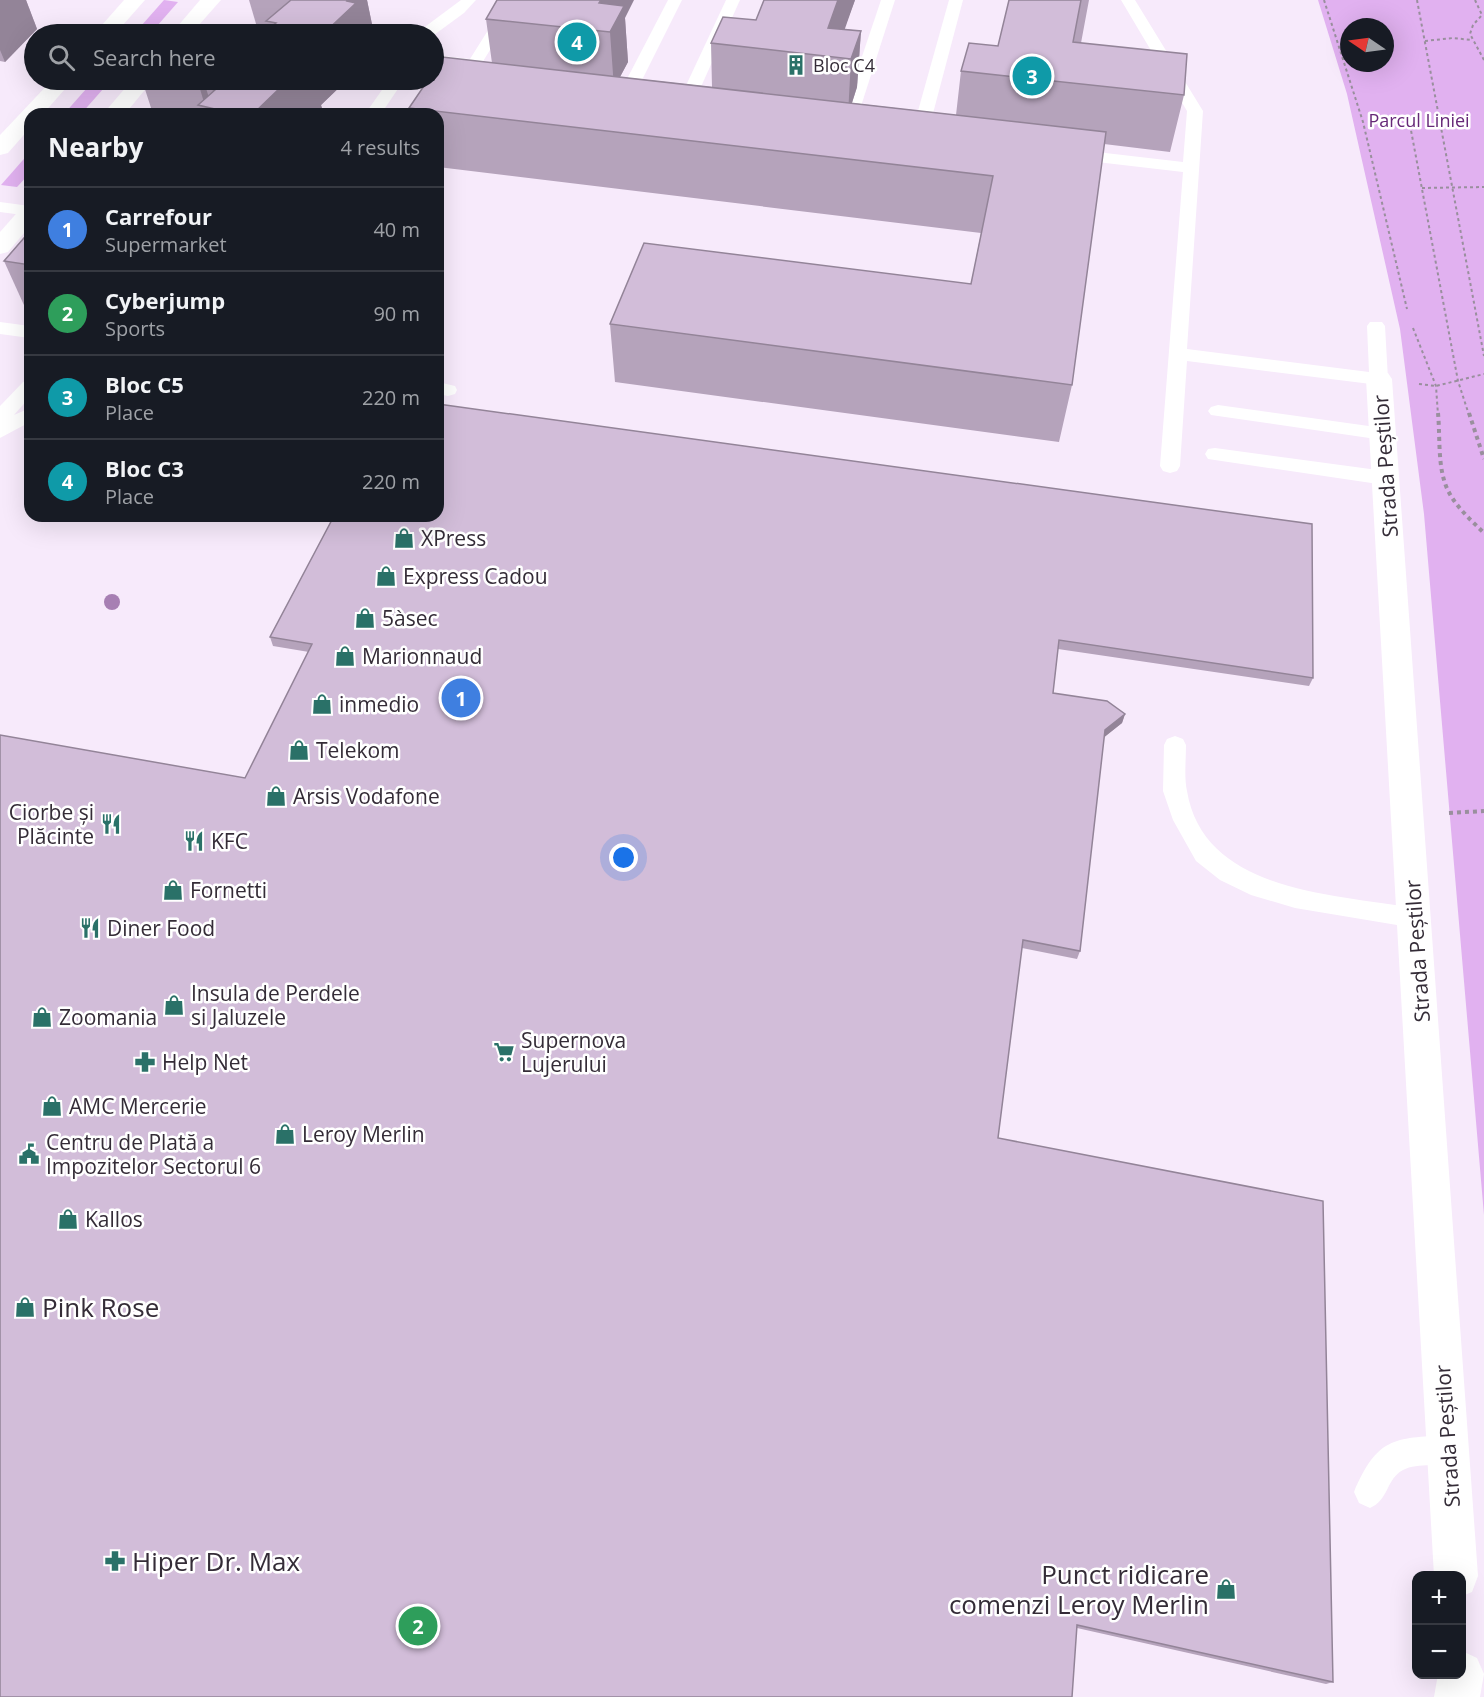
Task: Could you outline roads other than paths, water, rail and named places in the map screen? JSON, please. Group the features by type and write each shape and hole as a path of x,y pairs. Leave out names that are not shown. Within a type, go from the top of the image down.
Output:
{"street":[{"path":"113,24 135,0"},
{"path":"190,24 211,0"},
{"path":"37,108 54,90"},
{"path":"119,108 134,90"},
{"path":"0,148 24,122"},
{"path":"0,247 24,219"},
{"name":"Strada Peștilor","path":"1379,379 1456,1571"},
{"path":"1457,1697 1460,1679"}],"lane":[{"path":"436,24 457,12 470,0"},
{"path":"485,85 462,83 514,0"},
{"path":"644,104 617,101 675,0"},
{"path":"664,106 689,109 733,0"},
{"path":"866,130 840,127 888,0"},
{"path":"919,136 956,0"},
{"path":"1128,0 1195,111 1170,466"},
{"path":"444,60 474,64"},
{"path":"377,108 389,90"},
{"path":"1061,153 1191,168"},
{"path":"0,207 24,211"},
{"name":"Strada Peștilor","path":"1376,326 1379,379"},
{"path":"0,328 24,331"},
{"path":"1178,354 1379,379"},
{"path":"2,425 24,394"},
{"path":"1218,411 1383,434"},
{"path":"2,425 24,416"},
{"path":"1215,454 1385,478"},
{"path":"1175,745 1175,791 1185,820 1205,854 1229,873 1260,888 1295,898 1415,918"},
{"path":"1370,1492 1379,1471 1388,1461 1401,1454 1448,1450"}],"place":[{"name":"Bloc C3","path":"577,42"},
{"name":"Bloc C4","path":"796,65"},
{"name":"Bloc C5","path":"1032,76"},
{"name":"XPress","path":"404,538"},
{"name":"Express Cadou","path":"386,576"},
{"name":"5àsec","path":"365,618"},
{"name":"Marionnaud","path":"345,656"},
{"name":"Carrefour","path":"461,698"},
{"name":"inmedio","path":"322,704"},
{"name":"Telekom","path":"299,750"},
{"name":"Arsis Vodafone","path":"276,796"},
{"name":"Ciorbe și Plăcinte","path":"111,824"},
{"name":"KFC","path":"194,841"},
{"name":"Fornetti","path":"173,890"},
{"name":"Diner Food","path":"90,928"},
{"name":"Insula de Perdele si Jaluzele","path":"174,1005"},
{"name":"Zoomania","path":"42,1017"},
{"name":"Supernova Lujerului","path":"504,1052"},
{"name":"Help Net","path":"145,1062"},
{"name":"AMC Mercerie","path":"52,1106"},
{"name":"Leroy Merlin","path":"285,1134"},
{"name":"Centru de Plată a Impozitelor Sectorul 6","path":"29,1154"},
{"name":"Kallos","path":"68,1219"},
{"name":"Pink Rose","path":"25,1307"},
{"name":"Hiper Dr. Max","path":"115,1561"},
{"name":"Punct ridicare comenzi Leroy Merlin","path":"1226,1589"},
{"name":"Cyberjump","path":"418,1626"}],"park label":[{"name":"Parcul Liniei","path":"1419,120"}]}
